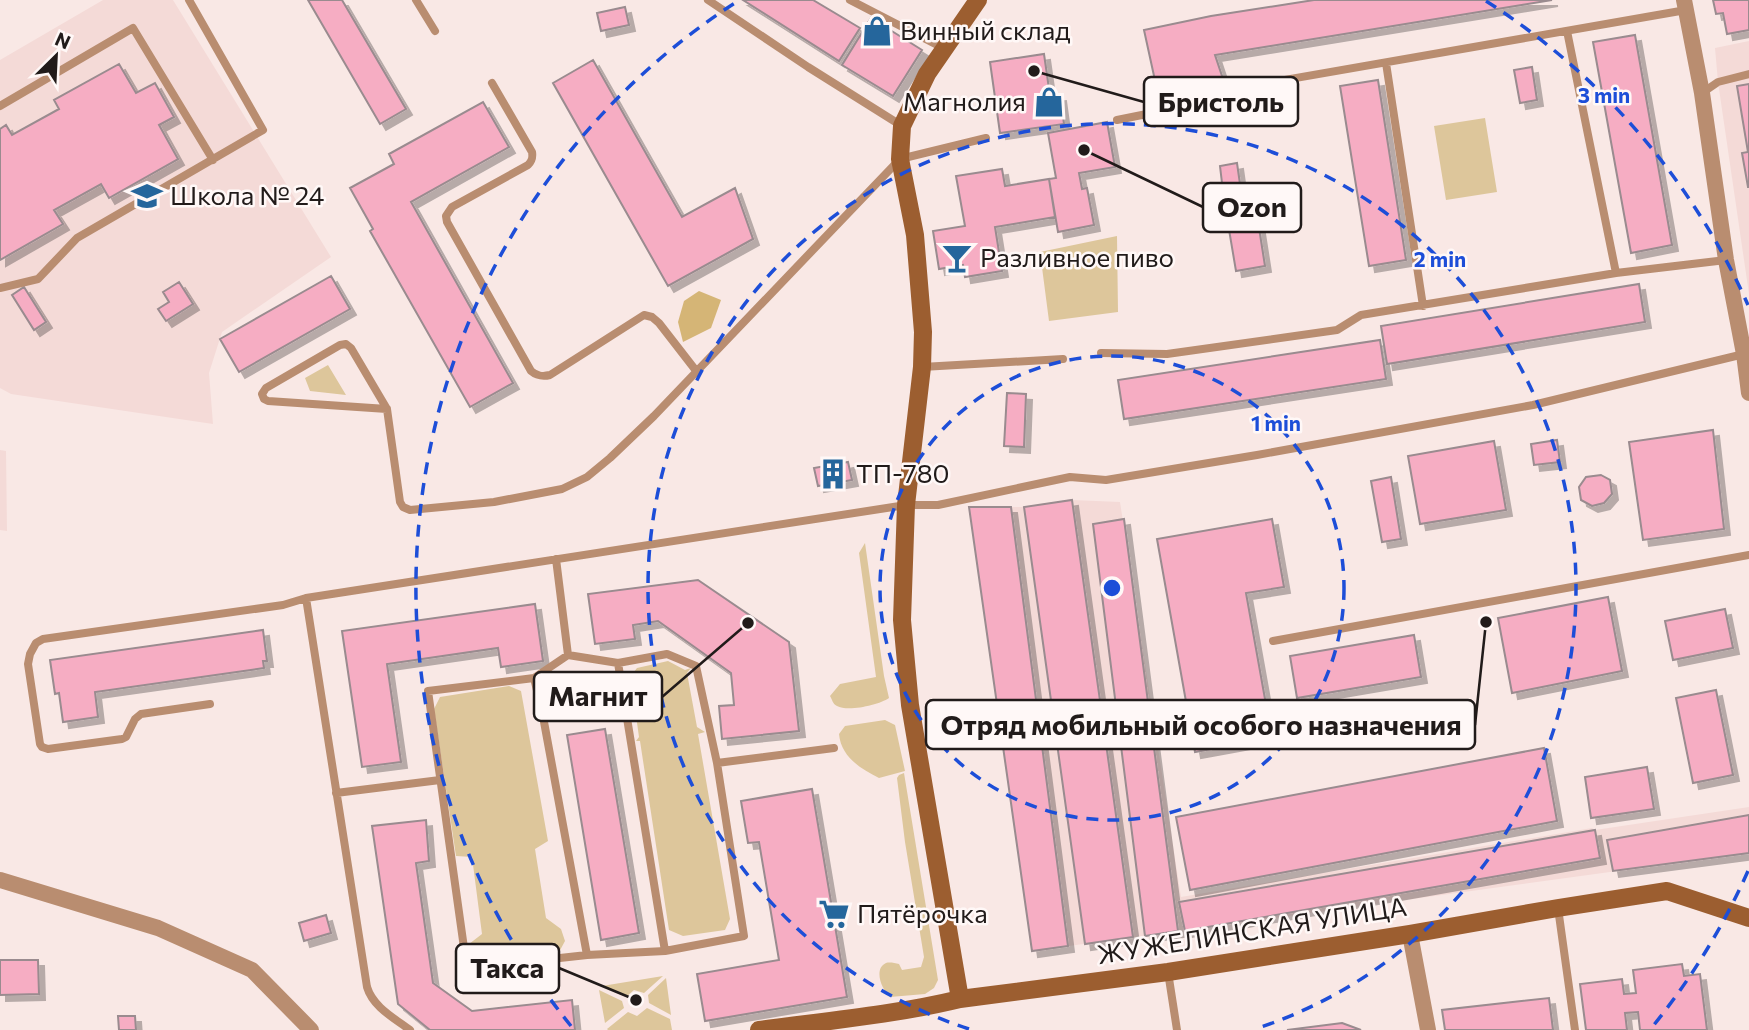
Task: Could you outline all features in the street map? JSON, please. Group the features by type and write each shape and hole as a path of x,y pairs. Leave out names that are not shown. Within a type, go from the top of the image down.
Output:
{"street":[{"path":"960,999 910,705 902,620 906,505 922,368 923,332 915,235 900,159 902,126 927,74 978,0"},
{"path":"1685,5 1702,93 1726,260 1746,350 1749,393"},
{"path":"0,880 158,928 252,970 311,1030"},
{"name":"ЖУЖЕЛИНСКАЯ УЛИЦА","path":"759,1030 879,1015 960,999 1168,972 1667,891 1749,918"},
{"path":"1410,934 1428,1030"}],"lane":[{"path":"0,288 38,279 77,238 263,130 190,0"},
{"path":"416,0 435,32"},
{"path":"708,0 902,126"},
{"path":"850,0 945,48"},
{"path":"1117,120 1241,95 1250,86 1567,31 1685,5"},
{"path":"0,106 132,28 213,160"},
{"path":"1567,31 1616,273"},
{"path":"1386,63 1423,306"},
{"path":"1702,93 1718,82 1749,74"},
{"path":"492,83 533,156 528,165 452,207 446,216 531,371 544,377 550,375 644,315 659,323 697,372"},
{"path":"387,409 268,401 262,394 266,388 345,344 351,348 387,409 400,502 403,507 410,510 494,502 562,489 587,477 654,416 900,159 986,138"},
{"path":"1101,354 1167,354 1337,331 1361,315 1616,273 1726,260"},
{"path":"210,704 141,714 122,739 48,749 40,744 29,659 36,643 43,639 283,605 306,597 906,505 938,505 1070,477 1106,480 1258,456 1533,405 1746,350"},
{"path":"922,368 1063,359"},
{"path":"1273,641 1749,555"},
{"path":"556,559 568,655"},
{"path":"306,597 367,987 370,997 378,1006 410,1030"},
{"path":"667,654 696,666 717,763 744,936 665,951 587,955 488,966 465,955 428,691 534,678 568,655 618,663 667,654"},
{"path":"618,663 665,951"},
{"path":"534,678 587,955"},
{"path":"717,763 834,748"},
{"path":"336,793 440,780"},
{"path":"1558,908 1575,1030"},
{"path":"1168,972 1177,1030"}],"shaded area":[{"name":"Школа № 24","path":"103,0 173,0 331,257 222,332 209,373 213,424 11,394 0,388 0,60"},
{"path":"1749,41 1749,294 1715,48"},
{"path":"1485,118 1497,192 1446,200 1434,126"},
{"path":"1117,236 1118,312 1049,321 1040,252"},
{"path":"699,291 721,300 711,328 683,342 678,322 684,301"},
{"path":"328,365 346,395 310,391 305,378"},
{"path":"0,450 6,451 7,531 0,530"},
{"path":"1072,500 1120,502 1181,897 1592,828 1595,830 1749,807 1749,853 1032,951 970,507 1024,507"},
{"path":"865,543 889,698 863,707 842,708 834,704 830,696 840,684 876,677 859,553"},
{"path":"668,661 685,670 691,668 687,673 697,727 705,732 698,734 730,919 725,930 683,936 669,930 640,741 636,741 639,737 632,687 627,685 631,684 630,677 637,668"},
{"path":"509,686 521,691 548,841 535,849 546,918 561,929 565,941 558,954 486,963 469,955 469,944 482,934 472,857 456,856 434,709 440,697"},
{"path":"885,720 895,725 905,771 879,778 848,756 839,734 845,726"},
{"path":"904,773 938,980 934,988 925,994 890,997 880,980 882,966 887,963 899,964 902,970 921,967 924,957 897,778"},
{"path":"663,976 644,993 634,990 626,997 602,986"},
{"path":"666,978 671,1015 649,1003 648,995"},
{"path":"599,990 622,1001 624,1008 605,1023"},
{"path":"647,1008 670,1019 672,1030 607,1029 628,1012 637,1016"}],"building":[{"path":"308,0 342,0 406,109 380,124"},
{"path":"743,0 813,0 860,28 839,61"},
{"path":"1314,0 1552,0 1215,55 1228,94 1161,108 1144,30 1211,16"},
{"path":"1713,0 1749,0 1749,30 1727,34 1723,13 1716,14"},
{"path":"625,7 629,25 601,31 597,13"},
{"path":"871,18 922,50 893,96 842,65"},
{"path":"1635,35 1672,245 1631,253 1593,42"},
{"path":"1044,54 1050,96 1060,95 1064,124 1000,133 990,62"},
{"path":"593,60 682,217 735,188 753,239 668,286 553,83"},
{"path":"119,64 136,93 155,83 174,117 159,125 178,159 109,198 101,184 54,210 63,224 0,260 0,129 6,125 12,135 59,109 54,100"},
{"path":"1532,67 1537,100 1520,103 1514,70"},
{"path":"1378,80 1406,260 1369,266 1340,86"},
{"path":"1749,84 1748,187 1742,153 1748,152 1737,86"},
{"path":"483,102 509,147 411,202 513,383 470,407 370,231 373,229 350,188 394,164 389,154"},
{"path":"1107,122 1115,167 1079,173 1082,189 1087,188 1094,225 1058,232 1049,179 1056,178 1048,133"},
{"path":"1237,163 1242,198 1224,200 1220,166"},
{"path":"1002,169 1005,186 1049,179 1055,217 995,227 1002,271 965,277 963,265 939,269 933,231 965,226 956,176"},
{"path":"1254,196 1265,266 1236,271 1224,200"},
{"path":"331,276 350,309 239,372 220,339"},
{"path":"179,282 193,304 166,321 158,309 169,302 163,292"},
{"path":"1639,284 1645,322 1387,364 1381,326"},
{"path":"24,287 46,322 34,330 12,295"},
{"path":"1380,340 1386,379 1124,419 1118,380"},
{"path":"1007,393 1026,394 1024,447 1004,446"},
{"path":"1713,430 1724,529 1643,540 1629,442"},
{"path":"1557,440 1560,462 1534,465 1531,444"},
{"path":"1494,441 1506,510 1420,524 1408,456"},
{"name":"ТП-780","path":"848,462 852,480 818,486 814,468"},
{"path":"1601,475 1610,480 1612,494 1604,503 1592,506 1581,500 1579,487 1586,477"},
{"path":"1391,477 1401,539 1382,542 1371,481"},
{"path":"1072,500 1133,937 1085,944 1024,507"},
{"path":"969,507 1011,507 1068,946 1032,951"},
{"path":"1124,519 1178,931 1145,936 1093,524"},
{"path":"1272,519 1284,587 1246,593 1272,738 1195,752 1157,539"},
{"path":"698,580 789,642 799,731 722,739 719,706 734,705 731,673 658,621 633,625 635,639 595,644 588,594"},
{"path":"1608,597 1622,671 1512,693 1498,618"},
{"path":"535,604 543,661 501,667 498,648 387,664 401,762 362,767 342,631"},
{"path":"1725,609 1733,648 1673,660 1665,621"},
{"path":"263,630 267,661 263,661 264,668 95,692 98,717 63,722 50,660"},
{"path":"1414,635 1421,677 1297,698 1290,656"},
{"path":"1716,690 1733,775 1693,783 1676,698"},
{"path":"605,729 639,933 601,940 567,735"},
{"path":"1544,748 1557,821 1190,890 1176,817"},
{"path":"1647,767 1654,809 1591,818 1585,777"},
{"path":"812,789 847,997 705,1021 697,974 779,960 759,842 748,843 741,801"},
{"path":"1749,815 1749,853 1613,871 1607,840"},
{"path":"426,820 429,861 416,863 433,983 472,1011 572,1000 575,1030 430,1030 398,1004 372,826"},
{"path":"1595,830 1600,858 1185,931 1179,902"},
{"path":"326,915 331,933 304,941 299,923"},
{"path":"0,960 38,960 39,994 0,995"},
{"path":"1682,964 1684,976 1700,974 1707,1030 1640,1030 1638,1012 1625,1013 1627,1030 1586,1030 1580,984 1622,979 1624,994 1636,993 1633,970"},
{"path":"1549,998 1553,1030 1445,1030 1442,1010"},
{"path":"118,1016 135,1016 136,1030 119,1030"},
{"path":"1342,1023 1361,1030 1287,1030"}],"place":[{"name":"Винный склад","path":"877,31"},
{"name":"Бристоль","path":"1034,71"},
{"name":"Магнолия","path":"1049,102"},
{"name":"Ozon","path":"1084,150"},
{"name":"Школа № 24","path":"147,196"},
{"name":"Разливное пиво","path":"957,258"},
{"name":"ТП-780","path":"833,474"},
{"name":"Отряд мобильный особого назначения","path":"1486,622"},
{"name":"Магнит","path":"748,623"},
{"name":"Пятёрочка","path":"834,914"},
{"name":"Такса","path":"636,1000"}]}
